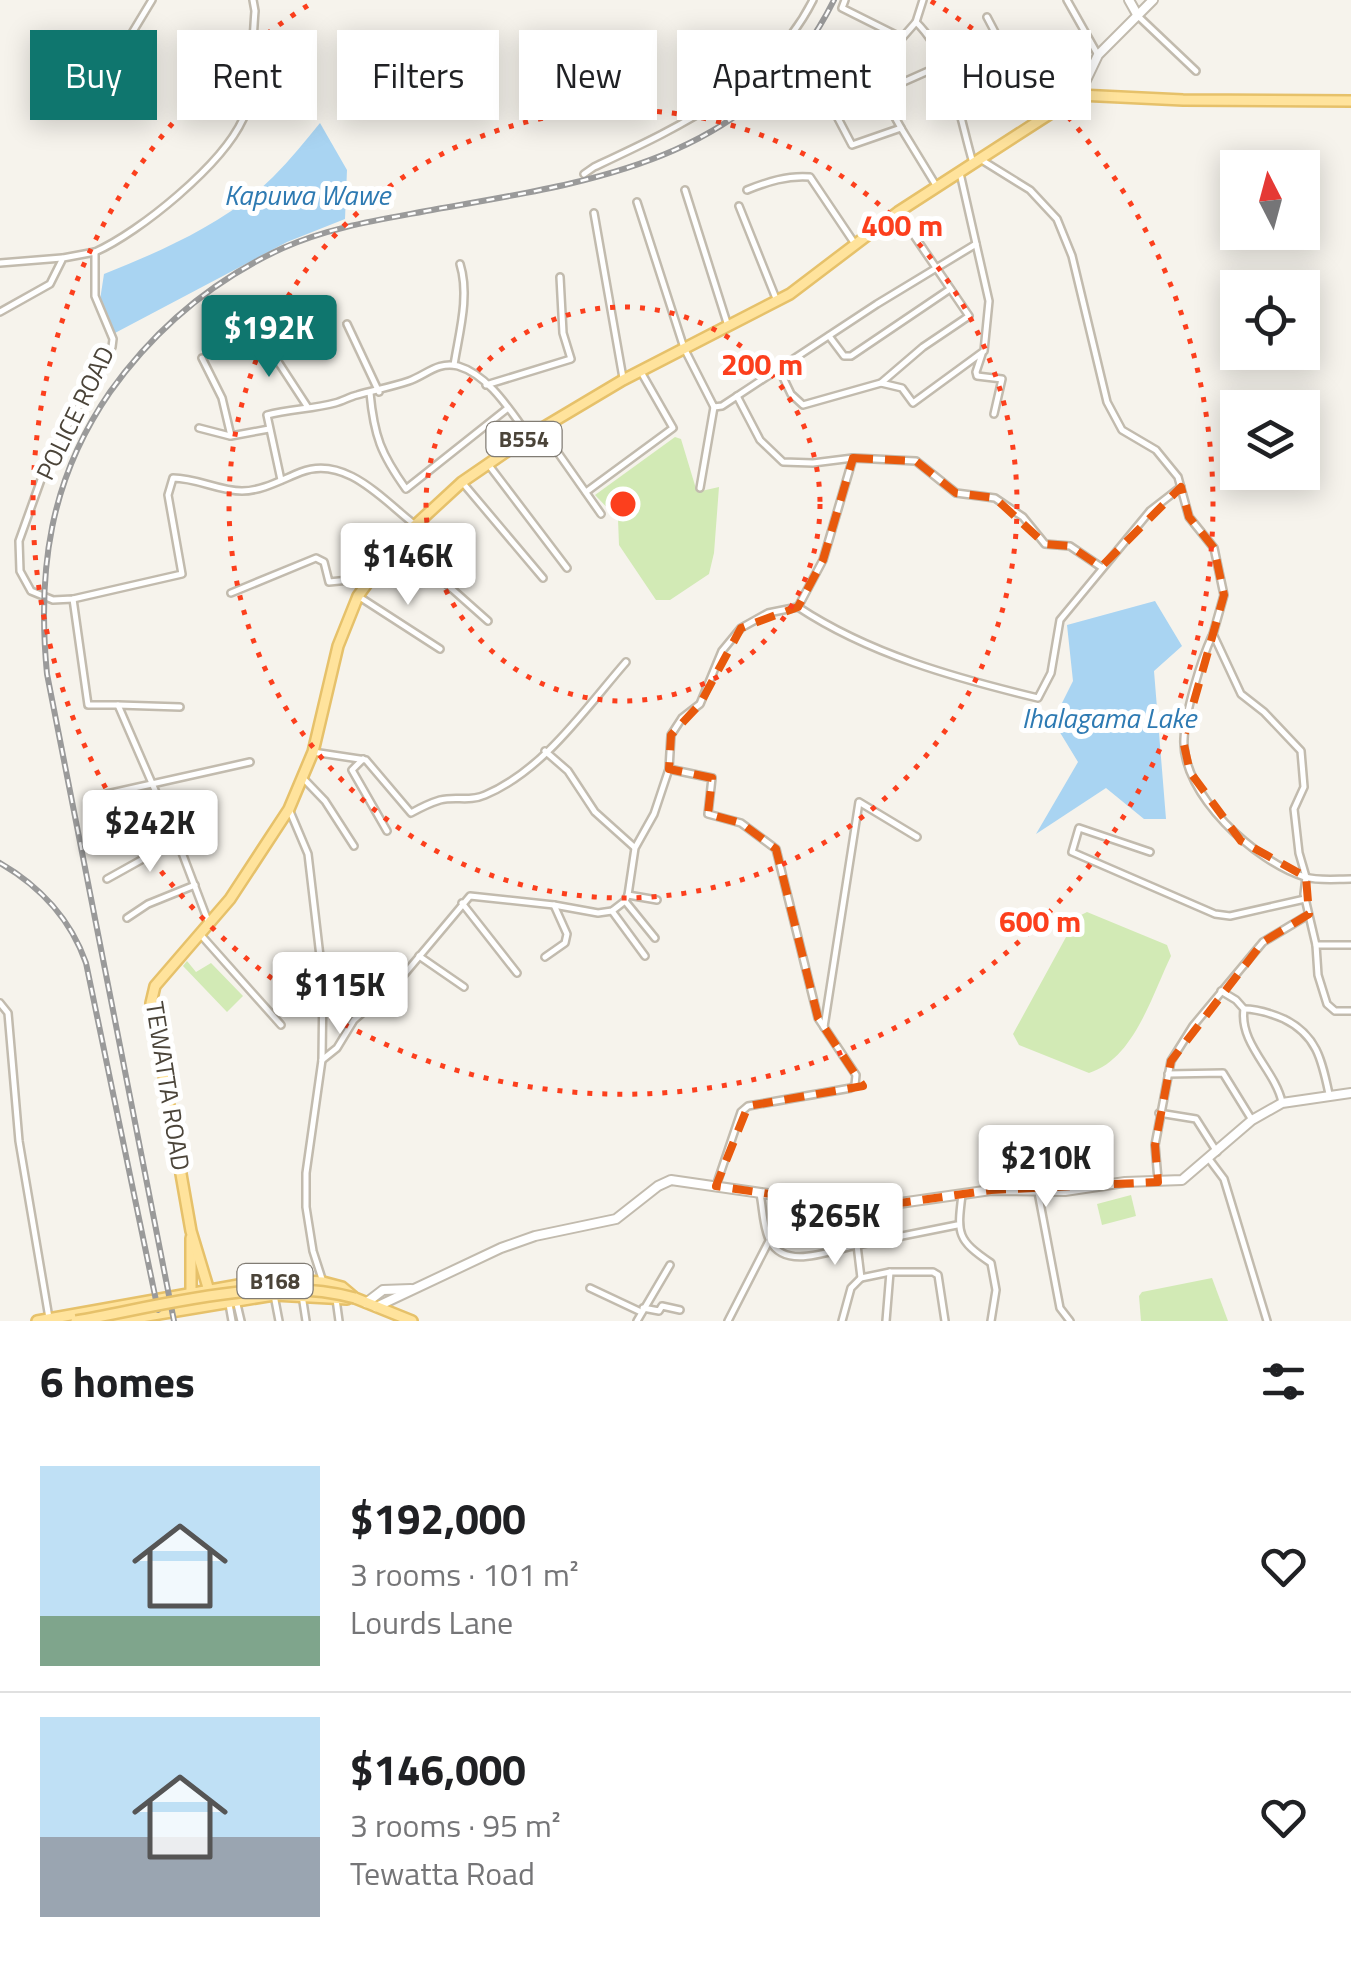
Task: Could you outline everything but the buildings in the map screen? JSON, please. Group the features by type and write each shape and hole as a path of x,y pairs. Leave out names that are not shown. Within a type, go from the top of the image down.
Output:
{"main road":[{"path":"1091,95 1351,101"},
{"name":"TEWATTA ROAD","path":"214,1304 191,1230 151,1003 155,986 230,899 289,809 312,752 338,646 358,596 370,578 414,524 488,464 623,380 777,302 898,212 1037,120"},
{"name":"TEWATTA ROAD","path":"191,1230 193,1308"},
{"name":"B168","path":"37,1321 286,1280 342,1287 354,1298"},
{"name":"B168","path":"76,1321 273,1288 313,1289 354,1298 412,1321"},
{"name":"B168","path":"117,1321 274,1295 354,1298"}],"street":[{"path":"134,30 152,0"},
{"path":"0,263 95,252 121,240 198,180 244,118 253,0"},
{"path":"584,174 676,128 759,72 786,42 813,0"},
{"path":"845,0 842,8 902,38 916,22 923,0"},
{"path":"1067,0 1098,55"},
{"path":"1128,0 1138,16 1196,71"},
{"path":"1091,70 1098,55 1153,0"},
{"path":"988,17 995,30"},
{"path":"916,22 926,32"},
{"path":"926,72 882,92 937,187"},
{"path":"839,120 852,145 902,128"},
{"path":"963,120 977,162 1030,190 1058,220 1072,256 1108,402 1122,430 1156,450 1178,476 1189,517 1214,548 1224,594 1184,740 1190,772 1242,841 1267,860 1306,877 1351,879"},
{"path":"960,173 989,301 984,351 976,372 977,376 1002,378 994,414"},
{"path":"746,190 768,181 810,177 856,244"},
{"path":"685,190 728,328"},
{"path":"637,202 684,348 714,407 700,488"},
{"path":"739,206 777,302"},
{"path":"779,369 791,394 803,404 881,383 923,347 969,316 898,212"},
{"path":"594,213 623,380"},
{"path":"714,407 976,244"},
{"name":"POLICE ROAD","path":"72,599 53,600 31,590 20,571 19,541 47,463 112,347 113,338 94,296 95,252"},
{"path":"0,312 50,284 63,258"},
{"path":"454,365 464,278 460,264"},
{"path":"486,385 571,359 563,333 560,277"},
{"path":"830,336 844,356 851,356 950,289"},
{"path":"347,324 379,392"},
{"path":"260,334 308,407"},
{"path":"881,383 902,388 913,403 984,351"},
{"path":"202,358 222,398 231,436"},
{"path":"281,480 267,415 379,392 418,378 431,368 454,365 467,370 508,408 529,436"},
{"path":"586,492 673,428 641,372"},
{"path":"370,393 376,438 384,458 406,489 508,408"},
{"path":"737,396 760,440 783,462 813,464 853,458 916,461 956,494 995,498 1023,517 1046,544 1070,546 1100,568"},
{"path":"200,428 231,436 269,428"},
{"path":"542,430 601,514"},
{"path":"798,606 823,560 853,458"},
{"path":"488,464 567,568"},
{"path":"180,708 88,705 72,599 182,574 174,511 168,495 173,478 241,491 303,471 333,466 392,502 414,524"},
{"path":"462,482 543,578"},
{"path":"322,1060 337,1048 354,1020 397,983 470,896 598,913 612,911 626,898 635,848 654,814 669,769 671,735 682,718 700,704 722,651 740,628 768,613 798,606 818,620 893,654 964,680 1038,698 1051,673 1060,620 1150,512 1181,487"},
{"path":"398,541 488,621"},
{"path":"231,592 316,558 324,562 329,582 370,578"},
{"path":"358,596 440,649"},
{"path":"1212,634 1241,694 1301,751 1304,787 1294,809 1318,975 1326,1004 1335,1010 1351,1011"},
{"path":"312,752 363,759 411,812 438,800 469,801 522,774 626,662"},
{"path":"118,705 177,840 208,924"},
{"path":"546,751 568,772 595,812 635,848"},
{"path":"363,759 352,770 388,831"},
{"path":"107,794 250,762"},
{"path":"669,769 712,778 708,814 741,823 776,849 818,1018 856,1075 855,1085 748,1106 740,1112 716,1186"},
{"path":"302,777 325,801 354,846"},
{"path":"824,1026 858,802 918,837"},
{"path":"289,809 308,854 323,982 322,1060 308,1154 306,1207 323,1282"},
{"path":"1150,852 1079,828 1072,852 1215,914 1230,916 1306,899"},
{"path":"107,879 177,840"},
{"path":"127,918 148,904 195,885"},
{"path":"626,898 657,900"},
{"path":"626,898 655,938"},
{"path":"462,903 517,973"},
{"path":"544,957 565,943 568,934 554,905"},
{"path":"612,911 645,956"},
{"path":"1158,1182 1154,1145 1172,1061 1193,1026 1264,942 1309,914"},
{"path":"200,934 236,979 281,1025"},
{"path":"1316,945 1351,945"},
{"path":"419,956 464,987"},
{"path":"1221,991 1244,1010 1269,1012 1309,1035 1321,1056 1329,1094"},
{"path":"0,1003 8,1013 19,1142 50,1318"},
{"path":"1244,1010 1242,1020 1247,1035 1280,1090 1282,1103"},
{"path":"1168,1074 1223,1073 1252,1120"},
{"path":"371,1305 382,1290 415,1289 535,1236 616,1219 670,1180 865,1208 991,1190 1038,1192 1182,1180 1252,1120 1282,1103 1351,1093"},
{"path":"1159,1113 1196,1119 1224,1178 1267,1321"},
{"path":"1038,1192 1060,1308 1070,1321"},
{"path":"728,1321 769,1241 760,1194"},
{"path":"962,1194 958,1225 963,1242 991,1263 996,1290 991,1321"},
{"path":"769,1241 790,1258 958,1225"},
{"path":"857,1245 862,1278"},
{"path":"638,1321 670,1265"},
{"path":"886,1321 890,1272"},
{"path":"842,1321 851,1288 862,1278 890,1272 933,1272 938,1276 945,1321"},
{"path":"590,1288 642,1310 659,1311 662,1306 680,1310"},
{"path":"274,1295 279,1321"},
{"path":"302,1295 306,1321"},
{"path":"336,1299 339,1321"},
{"path":"232,1301 232,1321"},
{"path":"232,1301 240,1321"},
{"path":"193,1308 196,1321"}],"highlighted area":[{"path":"853,458 916,461 956,493 995,498 1045,544 1070,546 1101,567 1181,487 1189,517 1214,548 1224,595 1183,740 1190,772 1241,841 1306,877 1309,914 1263,942 1171,1061 1155,1145 1158,1182 991,1190 865,1208 716,1186 748,1106 863,1086 818,1018 776,849 741,823 708,814 712,778 669,769 671,735 700,704 741,628 798,607 823,560"}],"green space":[{"path":"675,437 681,439 697,492 719,487 714,553 709,574 670,600 656,600 619,545 618,519 595,495"},
{"path":"1087,912 1167,945 1171,956 1130,1040 1105,1066 1089,1073 1019,1045 1013,1034 1077,917"},
{"path":"187,961 196,972 211,963 243,996 227,1012 183,966"},
{"path":"1131,1195 1136,1216 1102,1225 1097,1204"},
{"path":"1212,1278 1228,1321 1141,1321 1142,1292"}],"water":[{"name":"Kapuwa Wawe","path":"320,123 347,170 345,219 287,242 115,333 100,300 104,274 215,222 273,177"},
{"name":"Ihalagama Lake","path":"1155,601 1182,646 1154,671 1166,819 1144,819 1106,788 1036,834 1078,762 1053,721 1073,681 1067,625"}],"railway":[{"path":"174,1321 47,674 47,562 52,527 73,458 127,369 187,309 233,275 283,248 340,229 555,187 665,154 715,129 761,96 801,54 834,0"},
{"path":"0,863 52,905 72,932 86,963 158,1310"}]}
